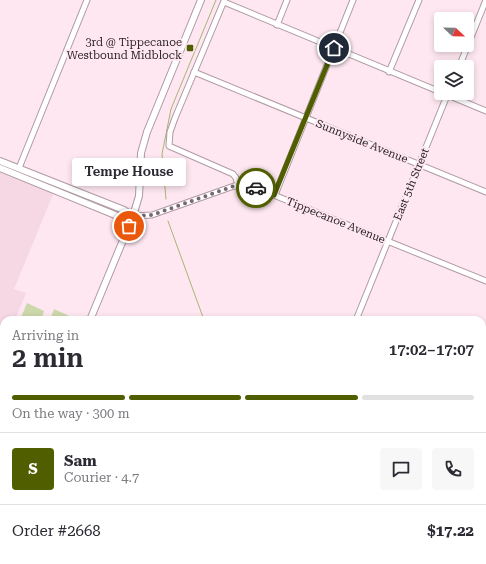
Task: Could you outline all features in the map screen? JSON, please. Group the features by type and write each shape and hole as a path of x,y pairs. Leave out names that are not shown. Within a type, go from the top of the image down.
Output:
{"main road":[{"path":"92,316 133,216 139,196 141,153 147,132 201,0"},
{"path":"0,161 124,210 133,216"},
{"path":"0,168 120,217 133,216"},
{"path":"16,175 18,168"}],"street":[{"path":"18,168 87,0"},
{"path":"277,25 287,0"},
{"path":"274,195 353,0"},
{"path":"389,72 419,0"},
{"path":"462,60 486,0"},
{"path":"238,186 236,178 233,174 169,146 170,132 224,1 389,72 434,89"},
{"name":"Sunnyside Avenue","path":"194,72 486,192"},
{"name":"East 5th Street","path":"358,316 446,100"},
{"path":"461,100 486,111"},
{"name":"Tippecanoe Avenue","path":"133,216 152,215 238,186 254,187 486,281"}],"shaded area":[{"path":"0,171 54,192 14,289 26,293 17,316 0,316"}],"green space":[{"path":"27,303 44,311 43,316 22,316"},
{"path":"54,309 69,316 51,316"}],"waterway":[{"path":"166,199 162,154 171,109 216,0"},
{"path":"168,221 203,316"}],"way so far":[{"path":"129,226 133,216 152,215 234,186 256,188"}],"place":[{"name":"3rd @ Tippecanoe Westbound Midblock","path":"190,48"},
{"name":"Tempe House","path":"129,226"}],"route":[{"path":"256,188 274,195 334,48"}]}
